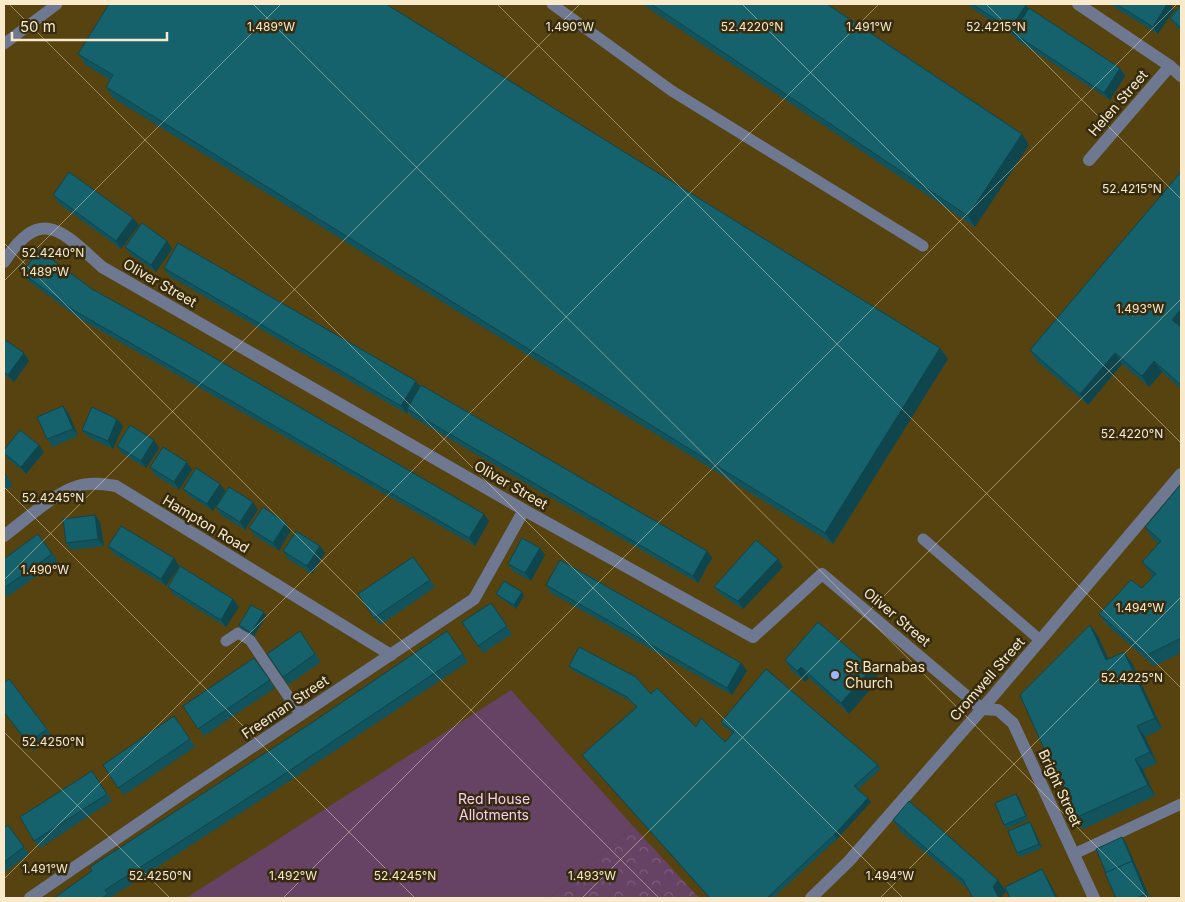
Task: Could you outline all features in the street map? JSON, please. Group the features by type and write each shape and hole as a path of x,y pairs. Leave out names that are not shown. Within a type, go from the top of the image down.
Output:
{"street":[{"path":"1078,4 1170,66 1181,76"},
{"name":"Helen Street","path":"1089,160 1170,66"},
{"name":"Oliver Street","path":"4,262 14,246 31,232 48,229 56,230 73,240 102,267 524,510 753,637 822,574 982,709"},
{"name":"Cromwell Street","path":"811,898 849,861 982,709 1181,474"},
{"name":"Hampton Road","path":"4,536 60,494 78,485 97,483 116,486 391,655"},
{"name":"Freeman Street","path":"30,898 474,598 524,510"},
{"name":"Bright Street","path":"982,709 998,710 1013,723 1094,898"}],"lane":[{"path":"4,44 57,4"},
{"path":"552,4 672,91 923,246"},
{"path":"923,539 1040,640"},
{"path":"226,640 238,633 250,640 301,715"},
{"path":"1074,854 1181,804"}],"green space":[{"name":"Red House Allotments","path":"511,690 633,826 550,898 186,898"},
{"path":"633,826 699,898 550,898"}],"building":[{"path":"109,4 386,4 940,348 825,533 106,87 113,75 78,54"},
{"path":"651,4 827,4 1022,134 968,216"},
{"path":"972,4 1024,4 1026,5 1010,29"},
{"path":"1116,4 1167,4 1153,27"},
{"path":"1181,5 1181,28 1170,18"},
{"path":"1029,8 1120,68 1104,93 1013,33"},
{"path":"69,172 133,218 116,241 53,195"},
{"path":"1181,172 1181,309 1172,320 1181,327 1181,385 1154,361 1142,376 1115,353 1080,394 1030,350"},
{"path":"142,223 167,241 151,265 125,247"},
{"path":"178,243 416,381 401,406 164,268"},
{"path":"39,250 92,289 484,514 469,538 75,311 22,273"},
{"path":"4,339 24,353 8,375 4,372"},
{"path":"421,385 707,551 693,576 407,409"},
{"path":"63,406 73,429 47,439 37,417"},
{"path":"92,407 117,419 108,441 82,430"},
{"path":"130,425 154,440 141,461 117,446"},
{"path":"20,430 39,445 21,467 4,453 4,450"},
{"path":"163,447 187,462 174,482 150,467"},
{"path":"196,468 220,484 207,504 183,489"},
{"path":"1181,484 1181,638 1147,655 1099,614 1131,580 1142,588 1156,574 1142,562 1161,541 1145,527"},
{"path":"229,487 253,502 240,522 216,507"},
{"path":"263,507 286,523 273,543 249,528"},
{"path":"95,515 98,539 66,543 63,519"},
{"path":"121,526 174,558 161,579 108,546"},
{"path":"296,531 320,546 307,566 283,551"},
{"path":"38,534 52,554 4,588 4,559"},
{"path":"522,538 540,548 525,573 508,564"},
{"path":"756,540 778,559 738,601 714,587"},
{"path":"413,557 430,580 374,618 358,594"},
{"path":"560,560 741,663 727,688 546,585"},
{"path":"180,566 233,599 221,620 168,587"},
{"path":"504,581 522,592 514,605 496,594"},
{"path":"491,603 507,626 478,646 462,622"},
{"path":"251,605 264,612 251,633 239,625"},
{"name":"St Barnabas Church","path":"818,622 872,668 841,703 801,667 797,671 785,660"},
{"path":"1090,625 1106,660 1124,652 1155,718 1137,726 1150,752 1135,759 1148,785 1075,818 1020,695"},
{"path":"300,631 315,654 283,677 267,654"},
{"path":"447,631 463,654 268,785 105,890 108,894 102,898 54,898 92,871 90,867 313,722"},
{"path":"579,647 636,677 651,694 657,688 696,727 701,718 725,742 734,732 721,722 766,669 878,765 854,786 868,798 834,835 767,898 710,898 582,755 637,707 627,697 569,666"},
{"path":"254,658 270,680 198,729 183,706"},
{"path":"9,679 47,729 28,743 4,712 4,683"},
{"path":"174,716 190,739 118,788 103,765"},
{"path":"92,771 107,794 34,841 20,817"},
{"path":"1016,794 1026,816 1004,825 995,803"},
{"path":"909,801 998,880 993,887 999,898 973,898 963,880 893,820"},
{"path":"1030,822 1039,844 1017,853 1008,831"},
{"path":"8,825 24,847 4,862 4,828"},
{"path":"1122,837 1134,865 1132,861 1106,873 1096,849"},
{"path":"1132,861 1146,894 1136,898 1116,898 1105,873"},
{"path":"1042,869 1056,898 1010,898 1005,887"}],"place":[{"name":"St Barnabas Church","path":"835,675"}]}
